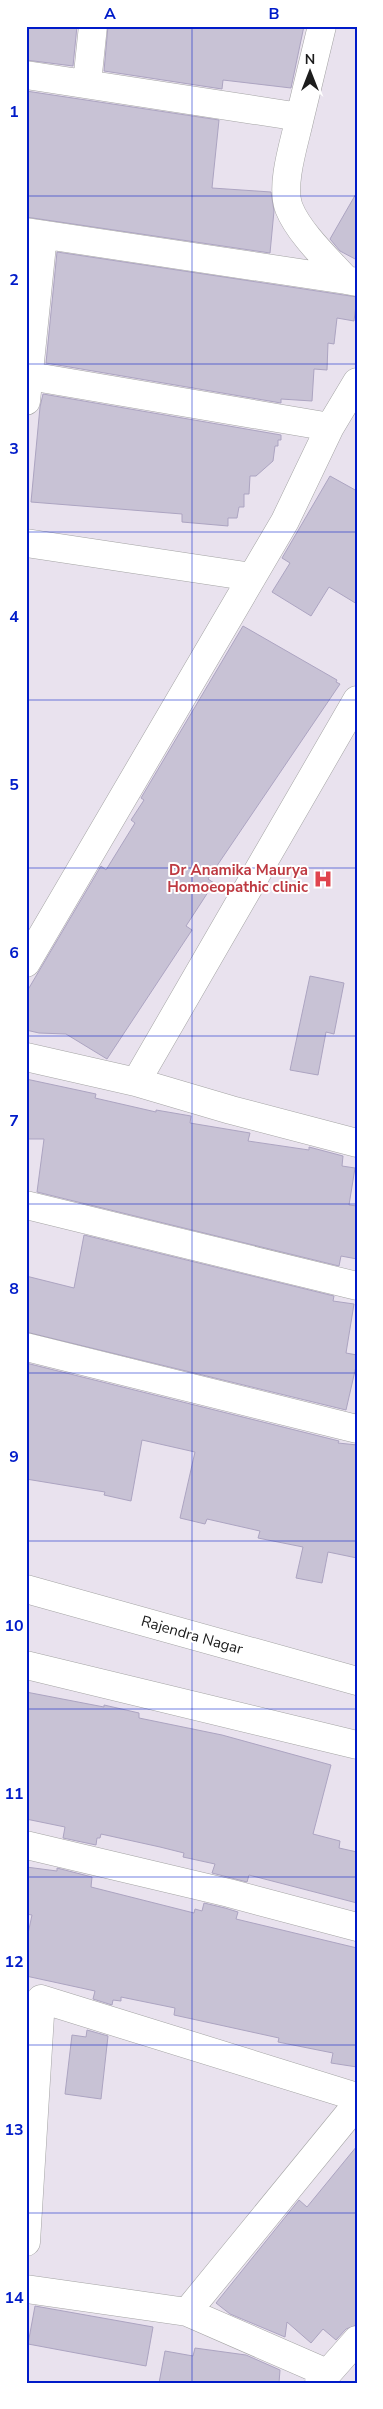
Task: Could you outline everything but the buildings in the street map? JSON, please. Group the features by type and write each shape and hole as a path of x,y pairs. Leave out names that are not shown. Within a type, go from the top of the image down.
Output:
{"street":[{"path":"87,83 92,26"},
{"path":"322,26 286,186 288,206 296,221 351,281"},
{"path":"26,75 87,83 262,113 300,117"},
{"path":"330,427 28,389 35,233 351,281"},
{"path":"27,961 285,521 330,427 357,382"},
{"path":"26,544 252,577"},
{"path":"136,1082 357,700"},
{"path":"26,1057 136,1082 231,1110 357,1143"},
{"path":"26,1204 357,1286"},
{"path":"26,1347 357,1429"},
{"name":"Rajendra Nagar","path":"26,1589 357,1681"},
{"path":"26,1664 357,1745"},
{"path":"26,1845 229,1893 357,1927"},
{"path":"26,2242 34,1997 357,2097"},
{"path":"187,2312 357,2104"},
{"path":"26,2289 187,2312 323,2378 357,2340"}],"place":[{"name":"Dr Anamika Maurya Homoeopathic clinic","path":"323,879"}]}
